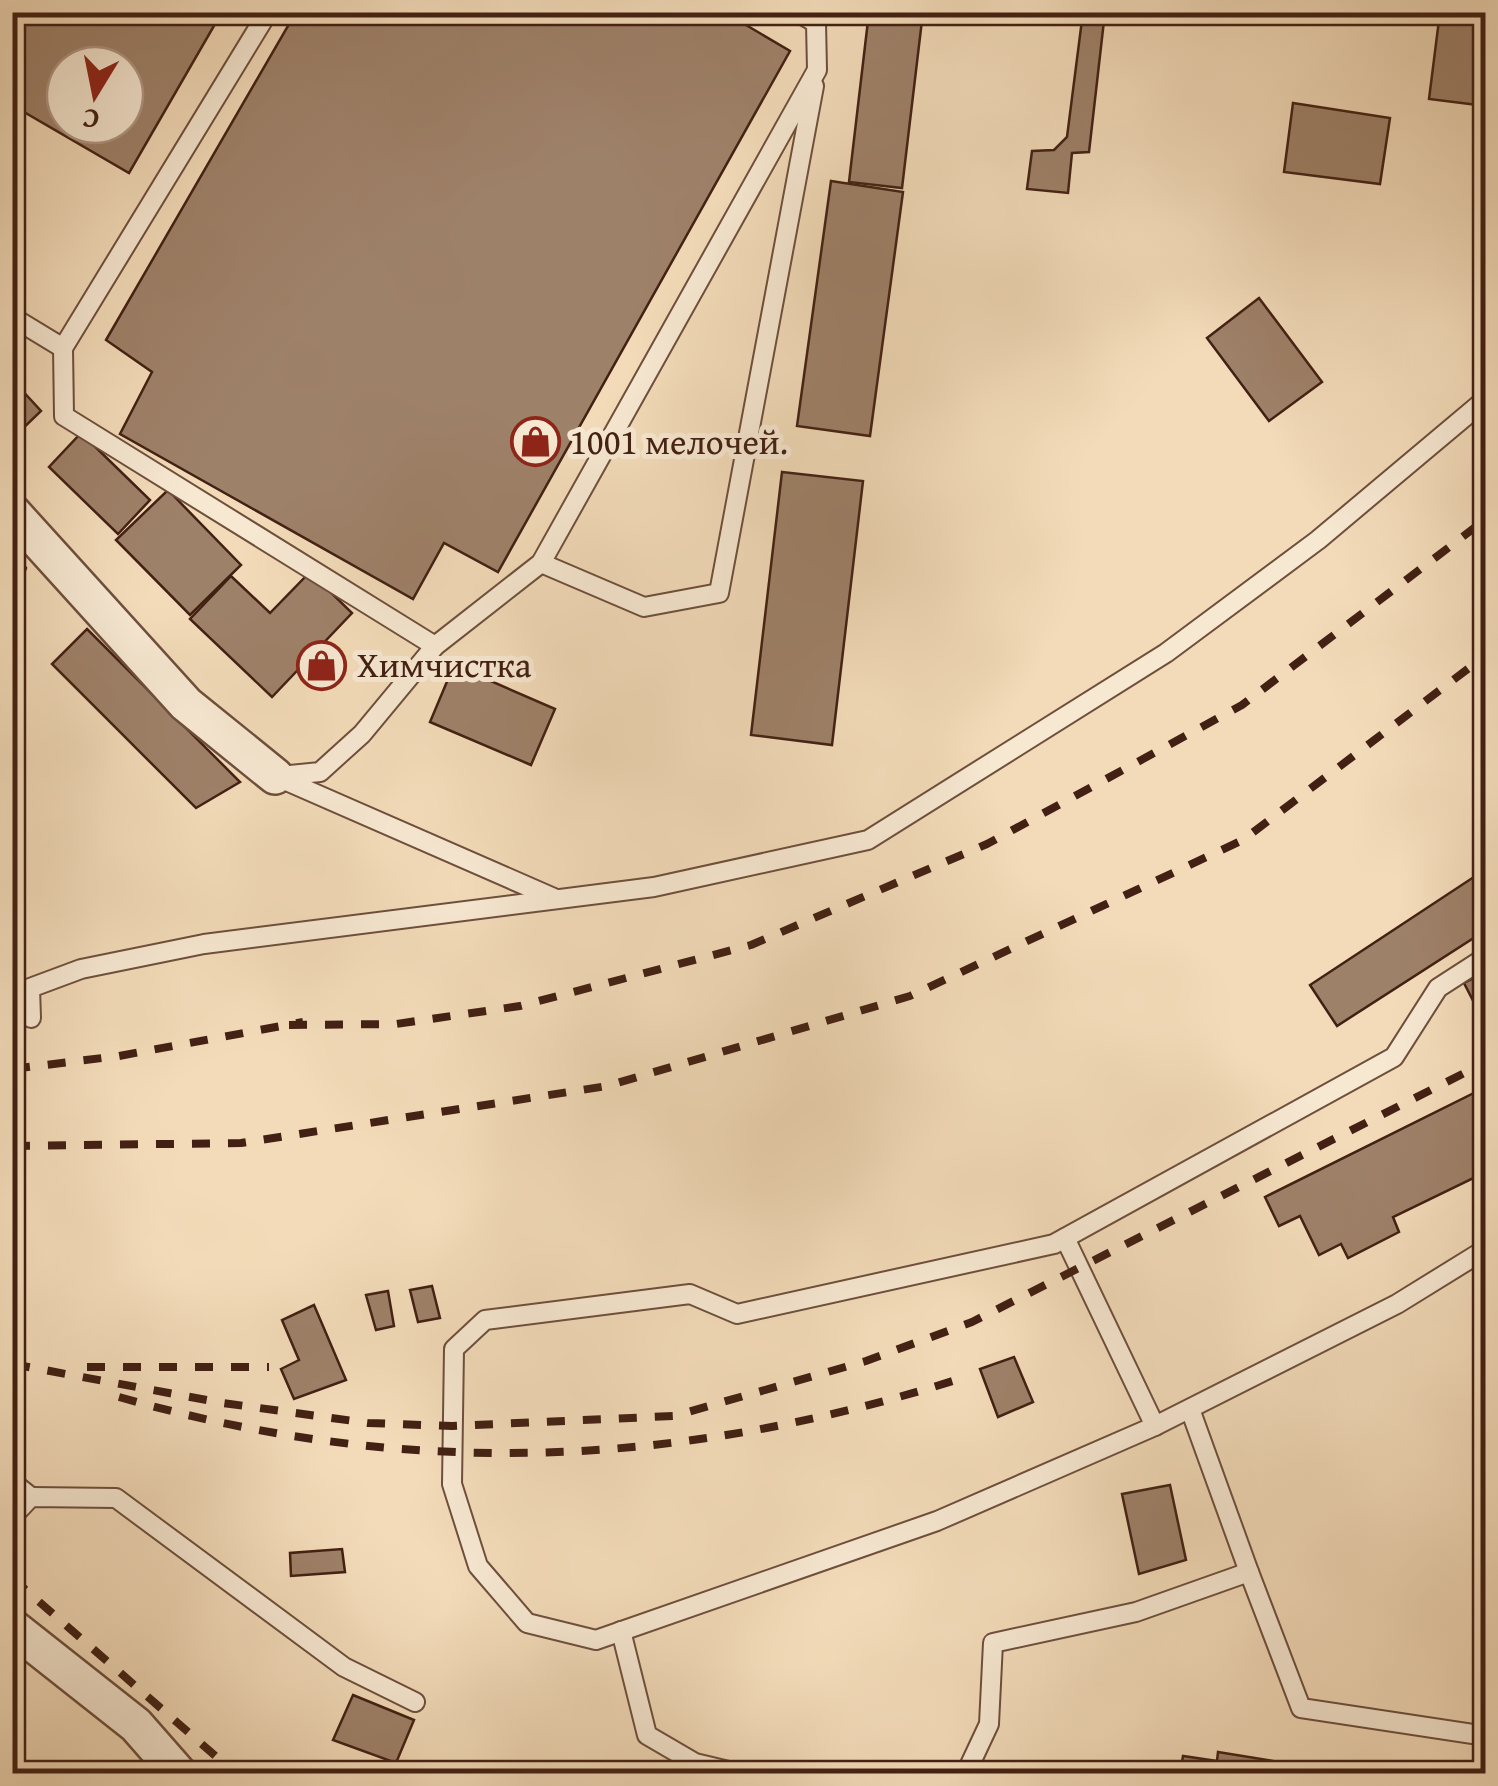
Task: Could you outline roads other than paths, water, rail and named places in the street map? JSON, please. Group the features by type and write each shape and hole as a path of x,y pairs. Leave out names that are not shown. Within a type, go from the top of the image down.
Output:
{"street":[{"path":"12,512 186,704 275,776"},
{"path":"12,1627 136,1725 179,1774"}],"lane":[{"path":"268,12 62,348 64,416 435,646"},
{"path":"541,563 644,607 719,592 817,70 816,23 797,12"},
{"path":"275,776 320,772 362,734 435,646 541,563 817,70"},
{"path":"12,317 62,348"},
{"path":"31,1018 30,988 81,968 204,944 654,886 868,840 1166,654 1318,540 1486,399"},
{"path":"275,776 555,899"},
{"path":"1486,957 1438,988 1394,1057 1054,1244 737,1314 690,1294 485,1320 454,1348 452,1484 478,1566 527,1623 596,1640 937,1521 1155,1426 1396,1304 1486,1248"},
{"path":"1065,1238 1155,1426"},
{"path":"1190,1409 1301,1708 1486,1736"},
{"path":"12,1482 30,1497 116,1498 344,1667 415,1702"},
{"path":"12,1516 30,1497"},
{"path":"962,1774 990,1724 993,1643 1136,1612 1249,1572"},
{"path":"621,1632 648,1735 695,1763 741,1774"}],"railway":[{"path":"289,1025 396,1024 520,1006 751,945 987,844 1242,705 1486,519"},
{"path":"12,1146 241,1143 607,1086 910,996 1243,840 1486,655"},
{"path":"12,1069 119,1056 303,1022"},
{"path":"12,1364 223,1403 368,1423 452,1426 674,1416 866,1361 972,1322 1486,1062"},
{"path":"87,1367 269,1367"},
{"path":"119,1397 225,1423 331,1441 435,1451 539,1453 642,1446 746,1432 851,1410 956,1380"},
{"path":"12,1578 236,1774"}],"place":[{"name":"1001 мелочей.","path":"535,442"},
{"name":"Химчистка","path":"322,665"}]}
